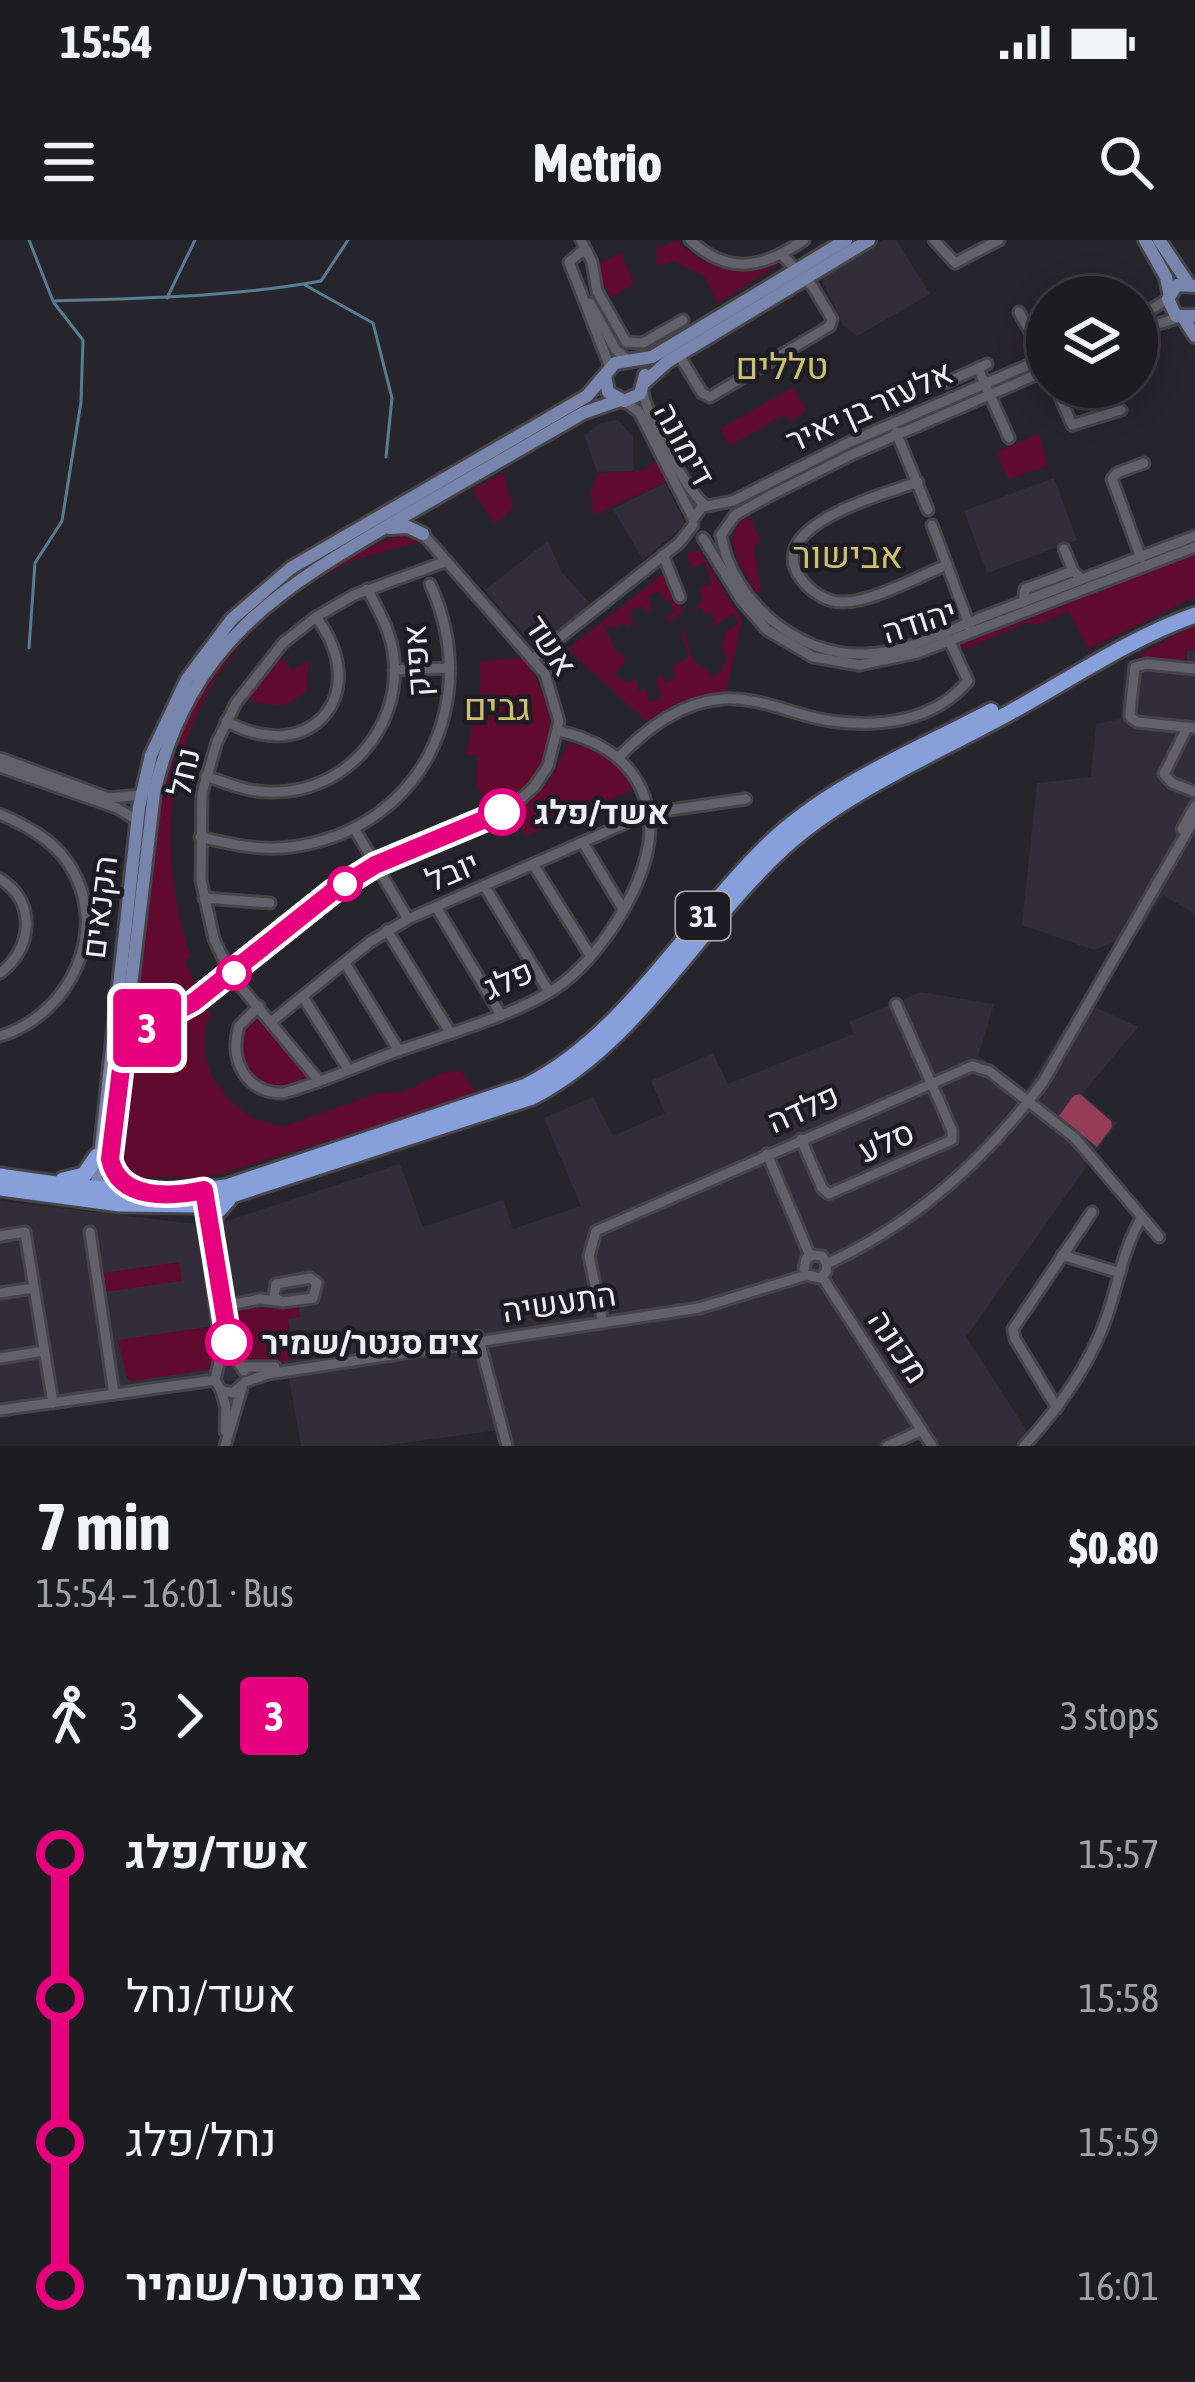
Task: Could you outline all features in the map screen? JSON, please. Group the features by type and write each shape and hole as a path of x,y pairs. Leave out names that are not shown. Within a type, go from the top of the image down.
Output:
{"highway":[{"name":"31","path":"0,1175 206,1209 495,1112 561,1081 618,1031 753,878 814,823 1195,611"},
{"name":"31","path":"206,1209 226,1186 490,1100 555,1071 609,1023 744,869 806,813 920,749 1195,611"},
{"path":"50,1182 83,1175 104,1158 118,1179 150,1194"},
{"name":"31","path":"0,1188 150,1194 206,1209"}],"main road":[{"path":"846,240 800,274 652,373 636,398 622,400 607,390 607,371 652,357 800,274 869,240"},
{"path":"1144,240 1166,277 1172,313 1186,318 1195,336"},
{"path":"1159,240 1193,285"},
{"path":"1168,296 1177,285 1193,285"},
{"path":"630,361 643,370 644,386"},
{"name":"הקנאים","path":"100,1193 136,820 151,755 176,697 232,619 291,568 402,510 577,402 607,371"},
{"name":"הקנאים","path":"104,1158 122,1056 119,1027 128,1005 154,793 171,739 217,658 269,601 298,578 382,529 402,510 432,501 583,413 622,400"},
{"path":"423,534 421,518 432,501"},
{"path":"382,529 408,527 423,534"},
{"path":"122,1056 128,1042 147,1028 136,1021 128,1005"}],"street":[{"path":"690,240 714,258 744,267 782,255 804,240"},
{"path":"934,240 955,263 999,240"},
{"path":"607,371 569,258 583,244 597,291 629,344 643,343 683,320"},
{"path":"679,355 705,396 713,397 832,324 782,255"},
{"path":"572,272 616,350 630,361"},
{"path":"1158,303 1168,296"},
{"path":"1018,312 1026,326"},
{"path":"945,382 983,366 1009,437"},
{"name":"אלעזר בן יאיר","path":"724,530 750,505 1026,371"},
{"name":"דימונה","path":"644,386 646,408 696,499 724,513 724,530"},
{"name":"אלעזר בן יאיר","path":"710,506 733,501 887,426 988,389"},
{"name":"דימונה","path":"622,400 639,412 697,529"},
{"path":"1065,408 1072,425 1120,410"},
{"path":"887,426 899,434 928,510"},
{"path":"1142,562 1112,479 1144,463"},
{"path":"918,482 813,526 795,547 795,568 820,596 842,602 947,565"},
{"path":"534,658 697,529 710,506"},
{"name":"אשד","path":"147,1028 231,975 306,912 375,865 518,802 548,766 559,731 556,700 534,658 402,510"},
{"path":"932,525 970,627"},
{"path":"697,529 724,530"},
{"name":"יהודה","path":"697,529 753,616 775,637 802,652 839,663 872,664 949,640 1078,575 1195,547"},
{"name":"יהודה","path":"724,530 724,549 761,610 788,634 850,654 880,652 970,627 1142,562 1195,536"},
{"path":"1064,549 1078,575"},
{"path":"663,555 680,597"},
{"name":"נחל","path":"319,1081 231,975 214,939 204,898 200,837 206,776 226,721 267,659 316,617 368,589 447,561"},
{"name":"אפיק","path":"200,837 288,848 354,828 394,800 420,771 447,709 450,668 444,623 430,584"},
{"path":"206,776 272,793 325,782 358,758 378,733 392,697 394,670 391,640 368,589"},
{"path":"226,721 254,734 280,737 305,729 326,713 337,691 340,664 316,617"},
{"path":"619,757 645,730 687,708 717,700 748,699 829,721 885,721 922,715 947,702 968,681 949,640"},
{"path":"1195,669 1141,664 1132,672 1130,717 1137,722 1191,728 1164,774 1172,783 1195,792"},
{"path":"394,670 450,668"},
{"path":"559,731 595,742 619,757 637,779 650,813"},
{"path":"1,767 109,798 141,795"},
{"path":"1,767 117,808 136,820"},
{"name":"יובל","path":"272,1021 387,930 408,919 650,813 746,799"},
{"path":"1148,899 1195,806"},
{"name":"פלג","path":"259,1006 236,1034 237,1060 246,1077 273,1093 319,1081 550,992 590,955 623,909 645,867 650,813"},
{"path":"0,814 47,840 68,862 86,915 85,943 61,995 38,1017 0,1036"},
{"path":"767,1154 810,1256 806,1272 814,1279 822,1276 827,1264 880,1237 933,1198 970,1166 1029,1101 1195,818"},
{"path":"354,828 408,919"},
{"path":"583,842 623,909"},
{"path":"534,866 590,955"},
{"path":"0,879 20,896 27,922 22,949 0,973"},
{"path":"485,887 550,992"},
{"path":"204,898 270,904"},
{"path":"436,907 500,1012"},
{"path":"387,930 450,1032"},
{"path":"344,963 399,1051"},
{"path":"303,997 348,1069"},
{"name":"סלע","path":"801,1139 829,1194 949,1143 952,1130 896,1004"},
{"path":"119,1027 147,1028"},
{"name":"פלדה","path":"603,1320 589,1256 596,1232 964,1067 977,1066 1029,1101"},
{"path":"1029,1101 1090,1153 1159,1237"},
{"path":"206,1209 219,1303 244,1384 224,1446"},
{"path":"1057,1408 1013,1329 1092,1212"},
{"path":"1026,1444 1057,1408 1092,1350 1132,1232 1142,1216"},
{"path":"0,1236 25,1232 53,1403"},
{"path":"90,1232 114,1394"},
{"path":"810,1256 819,1255 827,1264"},
{"path":"1062,1256 1120,1273"},
{"name":"התעשיה","path":"240,1366 267,1369 603,1320 721,1297 806,1272"},
{"name":"מכונה","path":"822,1276 932,1446"},
{"path":"0,1293 34,1288"},
{"path":"219,1303 275,1295"},
{"path":"219,1303 218,1385 226,1408 224,1446"},
{"path":"479,1339 507,1446"},
{"name":"התעשיה","path":"244,1384 268,1374 479,1339"},
{"path":"0,1358 44,1351"},
{"path":"219,1367 231,1362 240,1366"},
{"path":"0,1410 218,1385 232,1393 244,1384"},
{"path":"887,1446 922,1430"}],"shaded area":[{"path":"676,240 699,258 723,268 749,270 779,264 718,303 704,276 673,261 658,266 656,249"},
{"path":"884,240 896,240 930,294 857,336 843,325 821,278"},
{"path":"621,253 634,284 611,297 602,284 600,263"},
{"path":"793,387 807,411 790,421 785,414 730,446 720,429"},
{"path":"618,420 633,437 634,471 597,472 584,435 601,423"},
{"path":"1039,434 1048,466 1008,479 996,452"},
{"path":"658,458 670,480 594,515 590,494 598,473 645,470"},
{"path":"503,472 513,508 495,524 472,490"},
{"path":"1054,478 1077,540 987,573 964,511"},
{"path":"665,483 685,524 643,560 613,509"},
{"path":"748,515 760,539 754,547 761,591 757,594 733,543 739,524"},
{"path":"401,535 418,542 340,567 288,600 246,639 213,683 189,733 175,786 171,842 176,899 191,957 185,960 198,992 162,1015 142,1016 136,1011 134,992 159,790 179,731 200,692 225,657 286,597 321,573"},
{"path":"548,541 561,571 590,604 535,648 485,590"},
{"path":"700,551 742,620 725,695 692,700 646,721 568,649 666,571 682,611 670,622 665,618 675,613 660,591 648,596 652,609 648,613 642,606 630,611 633,622 629,629 626,623 613,628 603,623 616,651 626,658 614,676 628,683 635,679 650,702 662,698 657,684 660,673 664,682 675,678 673,665 689,657 684,629 692,658 711,677 719,673 727,660 722,646 726,631 739,624 733,614 710,628 715,621 700,607 688,615 702,601 700,588 712,583 705,563 692,567 686,555"},
{"path":"1195,553 1195,597 1088,649 1068,611 965,649 959,644"},
{"path":"1195,625 1195,651 1186,650 1185,664 1137,656"},
{"path":"1188,647 1195,648 1195,914 1163,895 1138,933 1094,950 1022,925 1037,783 1091,777 1096,724 1121,719 1125,660 1186,664"},
{"path":"280,657 292,670 309,660 307,689 279,705 247,698"},
{"path":"523,658 547,702 550,743 531,780 490,810 476,784 478,756 466,754 480,690 480,661"},
{"path":"569,743 608,758 635,789 526,836 515,813 547,783"},
{"path":"921,992 994,1004 978,1056 1026,1089 1082,1001 1138,1027 1082,1094 1117,1123 966,1337 1035,1443 1032,1446 925,1446 921,1438 904,1446 504,1446 499,1430 380,1446 301,1446 288,1373 0,1411 0,1201 212,1226 400,1164 423,1227 503,1200 513,1229 581,1206 544,1118 593,1097 613,1136 665,1113 651,1081 713,1053 728,1084 853,1034 849,1022"},
{"path":"206,1009 211,1013 205,1055 212,1077 230,1101 253,1118 283,1127 460,1070 478,1095 227,1172 200,1178 129,1177 116,1159 130,1041"},
{"path":"258,1010 312,1080 278,1089 249,1077 240,1056 241,1044"},
{"path":"1080,1094 1111,1121 1112,1127 1097,1147 1059,1116 1073,1096"},
{"path":"179,1262 182,1281 104,1292 102,1273"},
{"path":"298,1303 300,1317 288,1319 294,1360 258,1364 242,1359 236,1311"},
{"path":"214,1326 214,1369 127,1378 118,1340"}],"waterway":[{"path":"29,240 53,301 221,294 321,281 348,240"},
{"path":"167,298 195,240"},
{"path":"305,285 373,323 392,398 386,457"},
{"path":"29,648 35,563 62,521 81,402 83,340 54,303"}],"bus line":[{"name":"3","path":"229,1342 204,1190 150,1194 124,1184 113,1170 110,1159 126,1028 147,1028 194,1002 332,892 375,865 502,812"}],"place":[{"name":"אשד/פלג","path":"502,812"},
{"name":"צים סנטר/שמיר","path":"229,1342"}],"district":[{"name":"טללים","path":"782,366"},
{"name":"אבישור","path":"848,555"},
{"name":"גבים","path":"497,707"}]}
